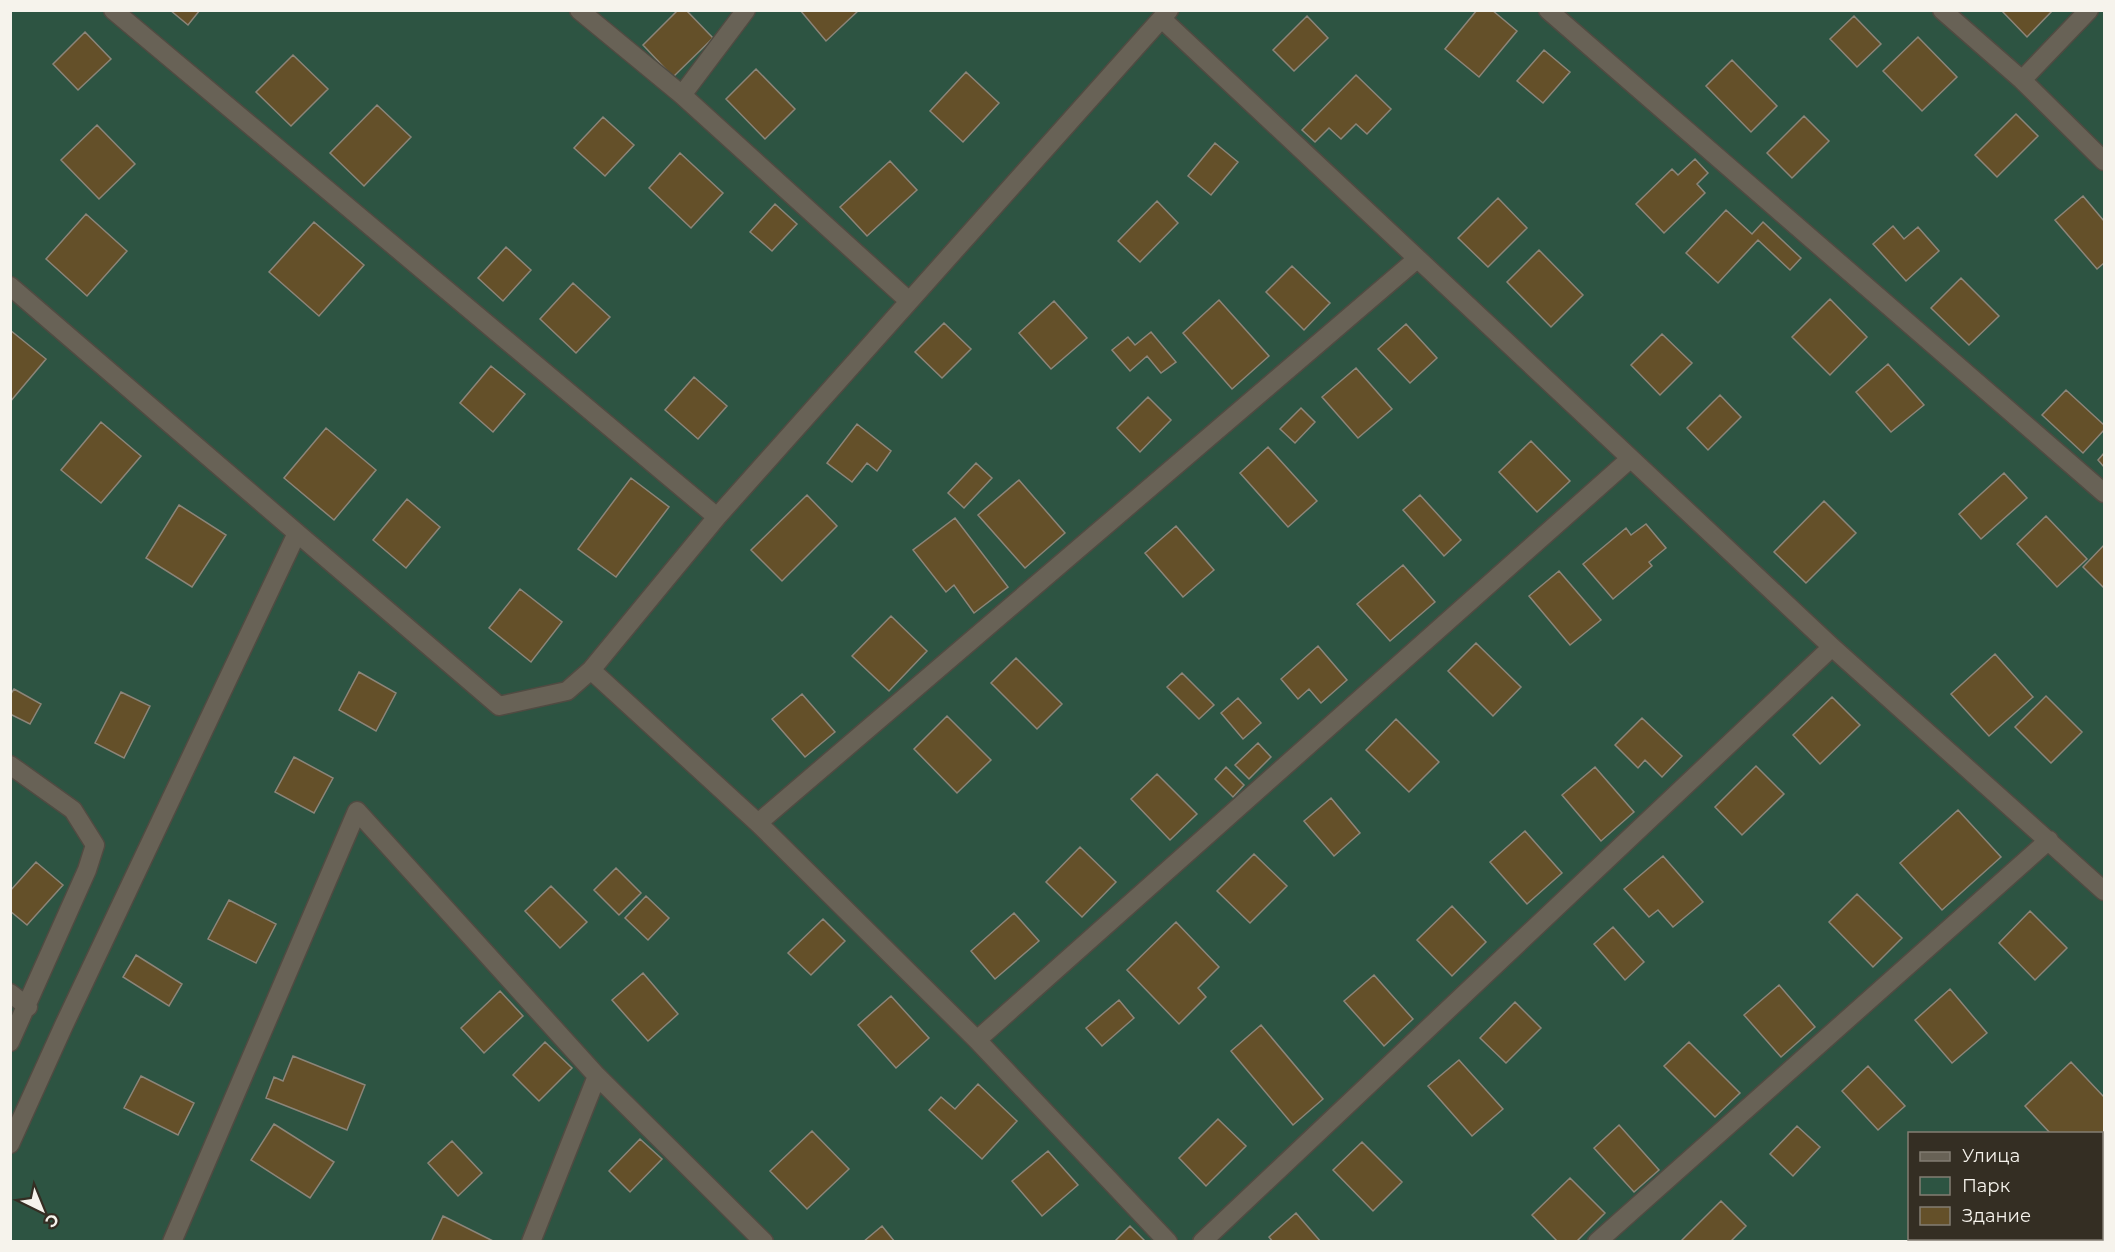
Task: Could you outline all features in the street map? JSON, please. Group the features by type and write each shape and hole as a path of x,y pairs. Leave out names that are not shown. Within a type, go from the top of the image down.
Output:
{"street":[{"path":"113,10 717,517"},
{"path":"579,10 682,95 909,301"},
{"path":"682,95 746,10"},
{"path":"1548,10 2104,493"},
{"path":"1942,10 2022,80 2104,161"},
{"path":"2022,80 2090,10"},
{"path":"10,286 499,706 567,692 591,670 717,517 1165,15 1417,260 1630,459 1832,647 2104,891"},
{"path":"758,823 1417,260"},
{"path":"977,1040 1630,459"},
{"path":"10,1144 69,1014 297,533"},
{"path":"1202,1242 1832,647"},
{"path":"591,670 758,823 977,1040 1168,1242"},
{"path":"10,765 73,810 95,845 87,870 28,1007 10,1042"},
{"path":"172,1242 357,811 597,1076 764,1242"},
{"path":"1598,1242 2049,840"},
{"path":"10,993 28,1007"},
{"path":"531,1242 597,1076"}],"green space":[{"path":"11,11 2104,11 2104,1241 11,1241"}],"building":[{"path":"170,10 200,10 188,25"},
{"path":"678,10 686,10 713,38 673,77 643,45"},
{"path":"800,10 859,10 826,41"},
{"path":"1477,10 1492,10 1517,31 1479,77 1445,49"},
{"path":"2001,10 2053,10 2027,37"},
{"path":"1307,16 1328,38 1294,71 1273,50"},
{"path":"1854,16 1881,44 1857,67 1830,39"},
{"path":"85,32 111,59 78,90 53,64"},
{"path":"1918,37 1957,77 1922,111 1883,71"},
{"path":"1544,50 1570,72 1543,103 1517,81"},
{"path":"293,55 328,89 291,126 256,92"},
{"path":"1732,60 1777,106 1751,132 1706,86"},
{"path":"756,69 795,109 765,139 726,99"},
{"path":"966,72 999,103 963,142 930,111"},
{"path":"1356,75 1391,109 1367,134 1356,124 1341,139 1329,128 1315,142 1302,130"},
{"path":"377,105 411,137 364,186 330,153"},
{"path":"2016,114 2038,136 1997,177 1975,155"},
{"path":"1804,116 1829,141 1792,178 1767,153"},
{"path":"603,117 634,145 605,176 574,148"},
{"path":"97,125 135,164 99,199 61,160"},
{"path":"1215,143 1238,162 1211,195 1188,176"},
{"path":"680,153 723,193 691,228 649,188"},
{"path":"1695,159 1708,173 1697,184 1705,193 1664,233 1636,204 1672,169 1678,175"},
{"path":"890,161 917,190 867,236 840,207"},
{"path":"2083,196 2104,221 2104,263 2097,269 2055,220"},
{"path":"1498,198 1527,228 1488,267 1458,238"},
{"path":"1157,201 1178,223 1140,262 1118,241"},
{"path":"775,204 797,224 772,251 750,232"},
{"path":"1726,210 1752,234 1763,222 1801,258 1790,270 1758,240 1718,283 1686,253"},
{"path":"86,214 127,251 87,296 46,259"},
{"path":"314,222 364,265 319,316 269,272"},
{"path":"1893,226 1904,239 1918,227 1939,251 1906,281 1873,244"},
{"path":"506,247 531,270 503,301 478,278"},
{"path":"1539,250 1583,295 1551,327 1507,282"},
{"path":"1292,266 1330,303 1304,330 1266,292"},
{"path":"1961,278 1999,316 1969,345 1931,308"},
{"path":"573,283 610,317 576,353 540,319"},
{"path":"1830,299 1867,337 1830,375 1792,337"},
{"path":"1219,300 1269,356 1232,389 1183,333"},
{"path":"1054,301 1087,338 1051,369 1019,333"},
{"path":"944,323 971,349 942,378 915,352"},
{"path":"1406,324 1437,358 1410,383 1378,349"},
{"path":"10,330 46,359 10,402"},
{"path":"1151,332 1176,362 1161,373 1147,356 1130,371 1112,350 1128,337 1135,345"},
{"path":"1662,334 1692,363 1660,395 1631,365"},
{"path":"1888,364 1924,405 1891,432 1856,392"},
{"path":"491,366 525,394 493,432 460,403"},
{"path":"1356,368 1392,409 1358,438 1322,397"},
{"path":"694,377 727,406 698,439 665,410"},
{"path":"2066,390 2104,425 2104,430 2083,453 2042,415"},
{"path":"1720,395 1741,417 1708,450 1687,428"},
{"path":"1148,397 1171,420 1140,452 1117,428"},
{"path":"1301,408 1315,422 1295,443 1280,429"},
{"path":"101,422 141,456 101,503 61,470"},
{"path":"857,424 891,451 877,471 867,463 852,482 827,463"},
{"path":"326,428 376,470 334,520 284,478"},
{"path":"1531,441 1570,481 1537,512 1499,472"},
{"path":"1268,447 1317,501 1288,527 1240,473"},
{"path":"2104,453 2104,467 2098,460"},
{"path":"976,463 992,478 964,508 948,493"},
{"path":"2004,473 2027,498 1981,539 1959,514"},
{"path":"631,478 669,507 616,577 578,549"},
{"path":"1019,480 1065,533 1025,568 978,515"},
{"path":"807,495 837,526 782,581 751,550"},
{"path":"1420,495 1461,540 1444,556 1403,510"},
{"path":"407,499 440,527 406,568 373,540"},
{"path":"1824,501 1856,533 1806,583 1774,552"},
{"path":"179,505 226,535 192,587 146,558"},
{"path":"2046,516 2087,559 2057,587 2017,544"},
{"path":"955,518 1008,587 974,613 954,585 946,592 913,550"},
{"path":"1646,524 1666,548 1649,562 1652,566 1613,599 1583,564 1626,528 1631,535"},
{"path":"1176,526 1214,570 1183,597 1145,553"},
{"path":"2104,545 2104,588 2083,567"},
{"path":"1403,565 1435,602 1390,641 1357,604"},
{"path":"1559,571 1601,620 1570,645 1529,596"},
{"path":"520,589 562,622 531,662 489,628"},
{"path":"891,616 927,651 889,691 852,656"},
{"path":"1476,643 1521,687 1493,716 1448,671"},
{"path":"1318,646 1347,680 1321,703 1309,689 1298,699 1281,679"},
{"path":"1995,654 2033,697 1989,736 1951,694"},
{"path":"1016,658 1062,704 1037,729 991,683"},
{"path":"359,672 396,693 376,731 339,710"},
{"path":"1182,673 1214,705 1199,719 1167,687"},
{"path":"14,689 41,704 30,724 10,714 10,695"},
{"path":"121,692 150,706 124,758 95,743"},
{"path":"802,694 835,732 805,757 772,719"},
{"path":"2046,696 2082,732 2051,763 2015,727"},
{"path":"1832,697 1860,725 1820,764 1793,735"},
{"path":"1238,698 1261,723 1243,739 1221,713"},
{"path":"947,716 991,760 957,793 914,749"},
{"path":"1642,718 1682,756 1662,777 1645,760 1638,768 1615,745"},
{"path":"1396,719 1439,762 1409,792 1366,750"},
{"path":"1258,743 1271,757 1249,779 1235,765"},
{"path":"294,757 333,778 314,813 275,792"},
{"path":"1756,766 1784,794 1742,835 1715,807"},
{"path":"1226,767 1244,785 1233,797 1215,779"},
{"path":"1595,767 1634,812 1601,841 1562,795"},
{"path":"1157,774 1197,814 1170,840 1131,799"},
{"path":"1331,798 1360,833 1334,856 1304,821"},
{"path":"1958,810 2001,857 1942,910 1900,863"},
{"path":"1525,831 1562,873 1527,904 1490,862"},
{"path":"1080,847 1116,882 1082,917 1046,882"},
{"path":"1254,854 1287,886 1250,923 1217,891"},
{"path":"1663,856 1703,902 1673,927 1658,910 1649,917 1624,889"},
{"path":"36,862 63,885 27,925 10,911 10,891"},
{"path":"616,868 641,893 619,915 594,890"},
{"path":"551,886 587,922 560,948 525,911"},
{"path":"1857,894 1902,938 1873,967 1829,922"},
{"path":"646,896 669,918 648,940 625,918"},
{"path":"229,900 276,924 256,963 208,939"},
{"path":"1452,906 1486,942 1452,976 1417,940"},
{"path":"2030,911 2067,948 2035,980 1999,943"},
{"path":"1014,913 1039,941 995,979 971,951"},
{"path":"823,919 845,941 811,975 788,953"},
{"path":"1176,922 1219,967 1198,988 1206,997 1179,1024 1127,970"},
{"path":"1613,927 1644,962 1625,980 1594,944"},
{"path":"136,955 182,984 169,1006 123,977"},
{"path":"643,973 678,1014 648,1041 612,1000"},
{"path":"1374,975 1413,1019 1384,1046 1344,1001"},
{"path":"1779,985 1815,1027 1781,1057 1744,1015"},
{"path":"1950,989 1987,1033 1952,1063 1915,1020"},
{"path":"500,991 523,1016 484,1053 461,1028"},
{"path":"891,996 929,1038 896,1068 858,1025"},
{"path":"1119,1000 1134,1018 1102,1046 1086,1028"},
{"path":"1515,1002 1541,1028 1506,1063 1480,1038"},
{"path":"1261,1025 1323,1099 1293,1125 1231,1051"},
{"path":"545,1042 572,1068 539,1101 513,1075"},
{"path":"1689,1042 1740,1093 1715,1117 1664,1066"},
{"path":"293,1056 365,1085 347,1130 266,1098 274,1077 283,1081"},
{"path":"1459,1060 1503,1109 1472,1136 1428,1086"},
{"path":"2071,1062 2104,1097 2104,1141 2103,1142 2103,1132 2049,1132 2025,1106"},
{"path":"1868,1066 1905,1106 1878,1130 1842,1091"},
{"path":"141,1076 194,1103 178,1135 124,1108"},
{"path":"978,1084 1017,1121 982,1159 929,1110 941,1097 955,1109"},
{"path":"1218,1119 1246,1146 1206,1186 1179,1158"},
{"path":"274,1124 334,1162 310,1198 251,1160"},
{"path":"1619,1125 1659,1170 1634,1192 1594,1148"},
{"path":"1797,1126 1820,1147 1793,1176 1770,1154"},
{"path":"812,1131 849,1169 807,1209 770,1171"},
{"path":"640,1139 662,1159 630,1192 609,1171"},
{"path":"452,1141 482,1173 458,1196 428,1163"},
{"path":"1362,1142 1402,1182 1373,1211 1333,1170"},
{"path":"1048,1151 1078,1185 1042,1216 1012,1181"},
{"path":"1570,1178 1605,1213 1576,1242 1558,1242 1532,1215"},
{"path":"1721,1201 1746,1226 1730,1242 1684,1242 1682,1240"},
{"path":"1296,1213 1321,1242 1273,1242 1269,1237"},
{"path":"443,1216 495,1242 431,1242"},
{"path":"882,1226 895,1242 863,1242"},
{"path":"1130,1226 1146,1242 1114,1242"}]}
